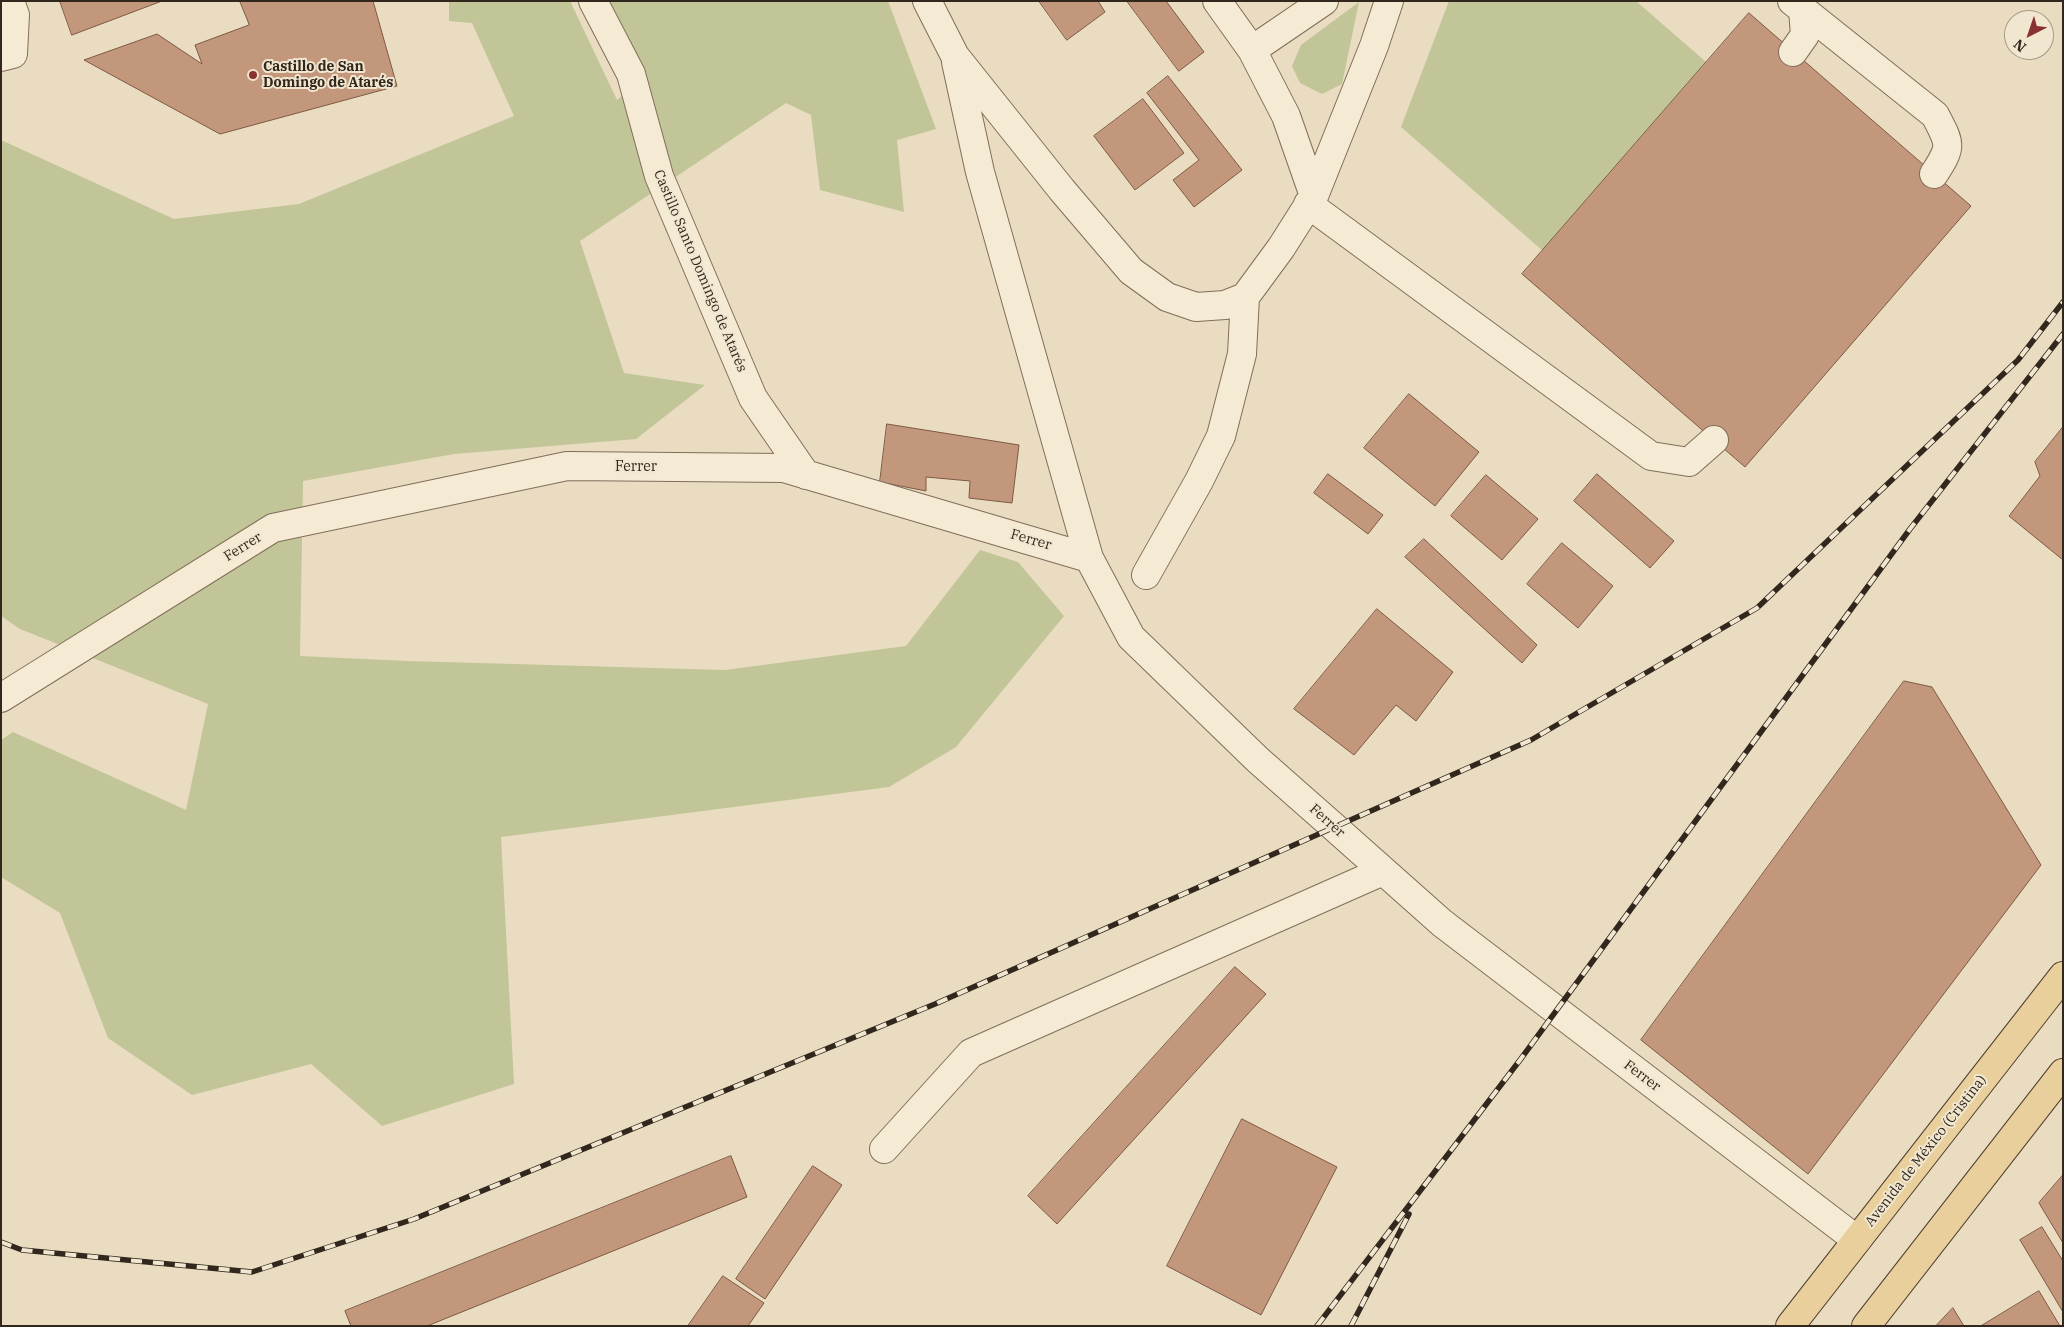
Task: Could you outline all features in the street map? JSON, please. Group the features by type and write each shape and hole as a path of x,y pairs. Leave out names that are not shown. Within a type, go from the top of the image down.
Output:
{"main road":[{"name":"Avenida de México (Cristina)","path":"1790,1326 2063,976"},
{"path":"1875,1322 2063,1073"}],"street":[{"path":"1,57 13,54 15,15 10,1"},
{"name":"Castillo Santo Domingo de Atarés","path":"593,1 631,74 659,176 753,398 806,475"},
{"path":"927,1 955,56 1062,190 1131,270 1167,297 1196,308 1224,305 1245,297"},
{"path":"1218,1 1252,50 1286,116 1311,200 1651,456 1689,462 1714,440"},
{"path":"1252,50 1324,1"},
{"path":"1146,575 1199,481 1221,436 1242,354 1245,297 1311,200 1374,46 1389,1"},
{"path":"1794,52 1805,35 1797,6"},
{"path":"1797,6 1935,115 1949,142 1945,157 1934,174"},
{"path":"955,56 980,172 1089,558"},
{"name":"Ferrer","path":"1,698 273,528 567,466 784,468 1089,558 1131,637 1258,760 1442,923 1857,1240"},
{"path":"884,1150 971,1053 1383,871"}],"green space":[{"path":"449,1 570,1 617,100 644,78 603,1 888,1 936,129 897,140 904,212 820,190 811,115 786,103 580,241 624,373 705,385 636,439 454,454 303,481 300,656 725,670 906,646 980,550 1018,562 1064,616 956,747 889,787 501,837 514,1084 382,1126 311,1064 192,1095 108,1038 60,913 1,877 1,740 13,732 186,810 208,704 20,629 1,616 1,140 174,219 299,204 514,116 472,23 449,21"},
{"path":"1449,1 1636,1 1706,62 1543,251 1401,127"},
{"path":"1359,2 1342,84 1322,94 1300,83 1292,66 1301,45"}],"building":[{"path":"60,1 162,1 72,35"},
{"name":"Castillo de San Domingo de Atarés","path":"240,1 373,1 397,86 220,134 84,60 157,34 202,64 195,45 249,25"},
{"path":"1039,1 1098,1 1105,12 1067,40"},
{"path":"1127,1 1166,1 1204,52 1179,71"},
{"path":"1749,13 1971,206 1745,467 1522,274"},
{"path":"1168,76 1242,170 1194,207 1173,180 1199,160 1147,93"},
{"path":"1143,99 1184,153 1135,190 1094,136"},
{"path":"1409,394 1479,452 1435,506 1364,448"},
{"path":"887,424 1019,445 1012,503 969,498 970,481 926,477 926,491 880,482"},
{"path":"2063,427 2063,560 2009,516 2040,476 2035,462"},
{"path":"1328,474 1383,515 1368,534 1314,493"},
{"path":"1597,474 1674,541 1650,568 1574,501"},
{"path":"1486,475 1538,519 1502,560 1451,516"},
{"path":"1424,539 1537,645 1522,663 1405,557"},
{"path":"1562,543 1613,586 1578,628 1527,584"},
{"path":"1377,609 1453,672 1416,721 1396,705 1354,755 1294,709"},
{"path":"1904,681 1932,687 2041,865 1808,1174 1641,1040"},
{"path":"1235,967 1266,994 1057,1224 1028,1196"},
{"path":"1242,1119 1337,1167 1261,1315 1167,1266"},
{"path":"731,1156 747,1197 427,1326 351,1326 345,1311"},
{"path":"813,1166 842,1185 765,1299 736,1279"},
{"path":"2063,1175 2063,1243 2039,1203"},
{"path":"2042,1227 2063,1261 2063,1312 2020,1240"},
{"path":"723,1276 764,1303 748,1326 688,1326"},
{"path":"2039,1291 2060,1326 1981,1326"},
{"path":"1953,1308 1964,1326 1936,1326"}],"railway":[{"path":"1,1242 22,1250 252,1272 414,1219 935,1004 1531,740 1757,608 2018,360 2063,302"},
{"path":"1317,1326 1520,1060 1910,529 2063,334"},
{"path":"1351,1326 1409,1214"}],"place":[{"name":"Castillo de San Domingo de Atarés","path":"253,75"}]}
